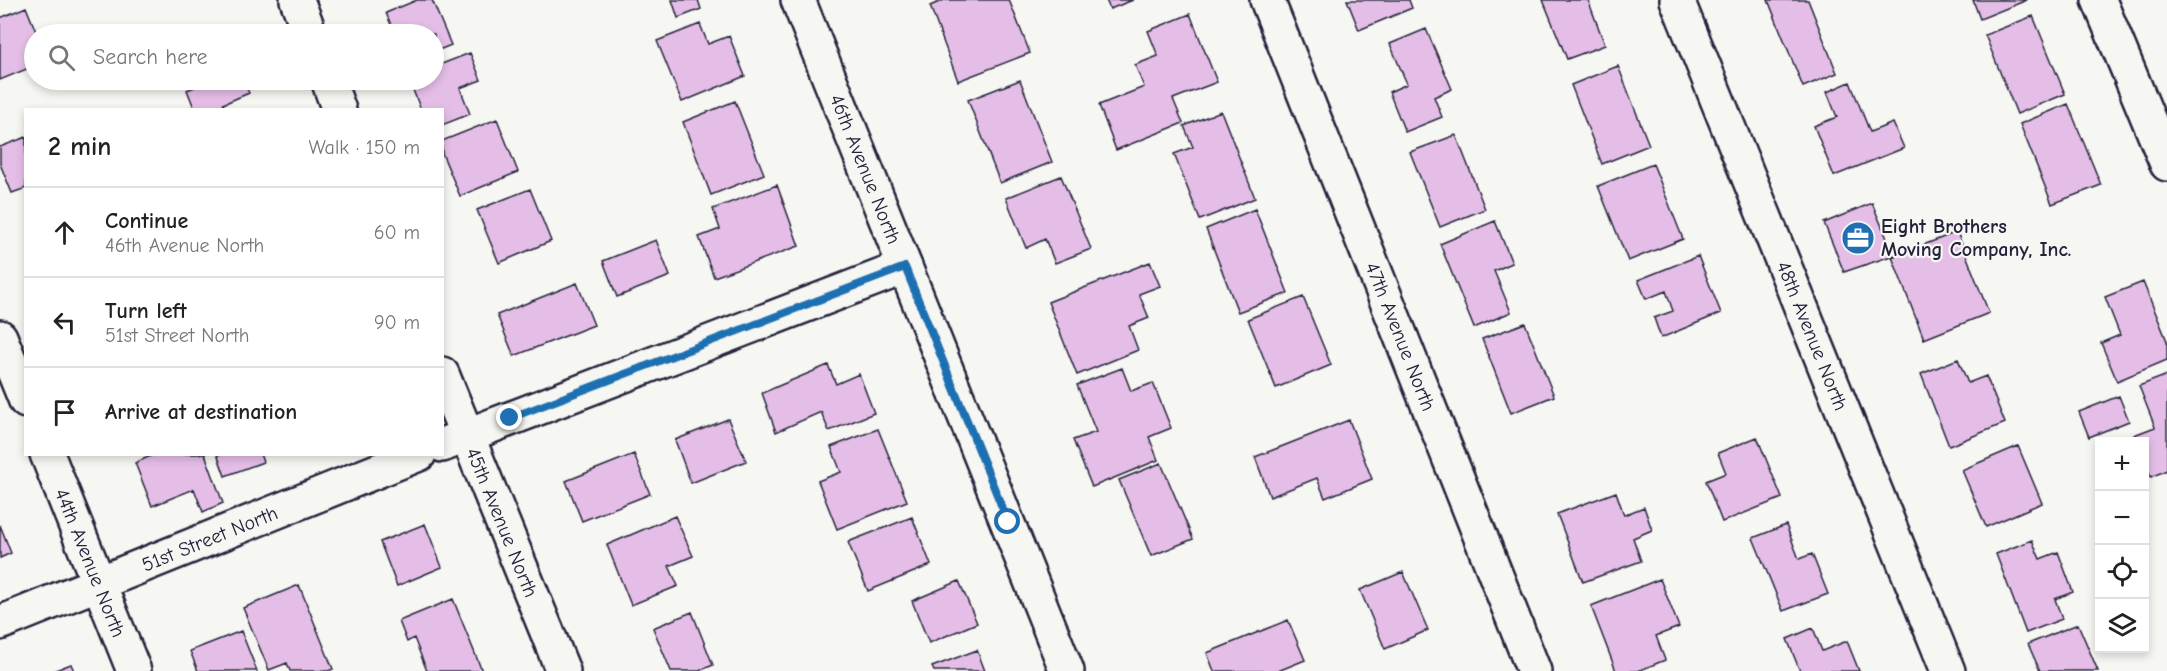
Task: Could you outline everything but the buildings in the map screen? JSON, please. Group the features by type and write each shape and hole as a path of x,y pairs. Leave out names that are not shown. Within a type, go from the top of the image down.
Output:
{"street":[{"path":"297,0 306,24"},
{"name":"46th Avenue North","path":"798,0 1067,671"},
{"name":"47th Avenue North","path":"1268,0 1534,671"},
{"name":"48th Avenue North","path":"1677,0 1948,671"},
{"path":"2099,0 2167,164"},
{"path":"332,90 338,108"},
{"path":"454,440 905,267"},
{"path":"0,337 24,396"},
{"name":"45th Avenue North","path":"444,385 454,440 563,671"},
{"name":"44th Avenue North","path":"48,456 134,671"},
{"name":"51st Street North","path":"0,623 414,456"}],"place":[{"name":"Eight Brothers Moving Company, Inc.","path":"1858,238"}],"route":[{"path":"510,418 905,267 1008,522"}]}
